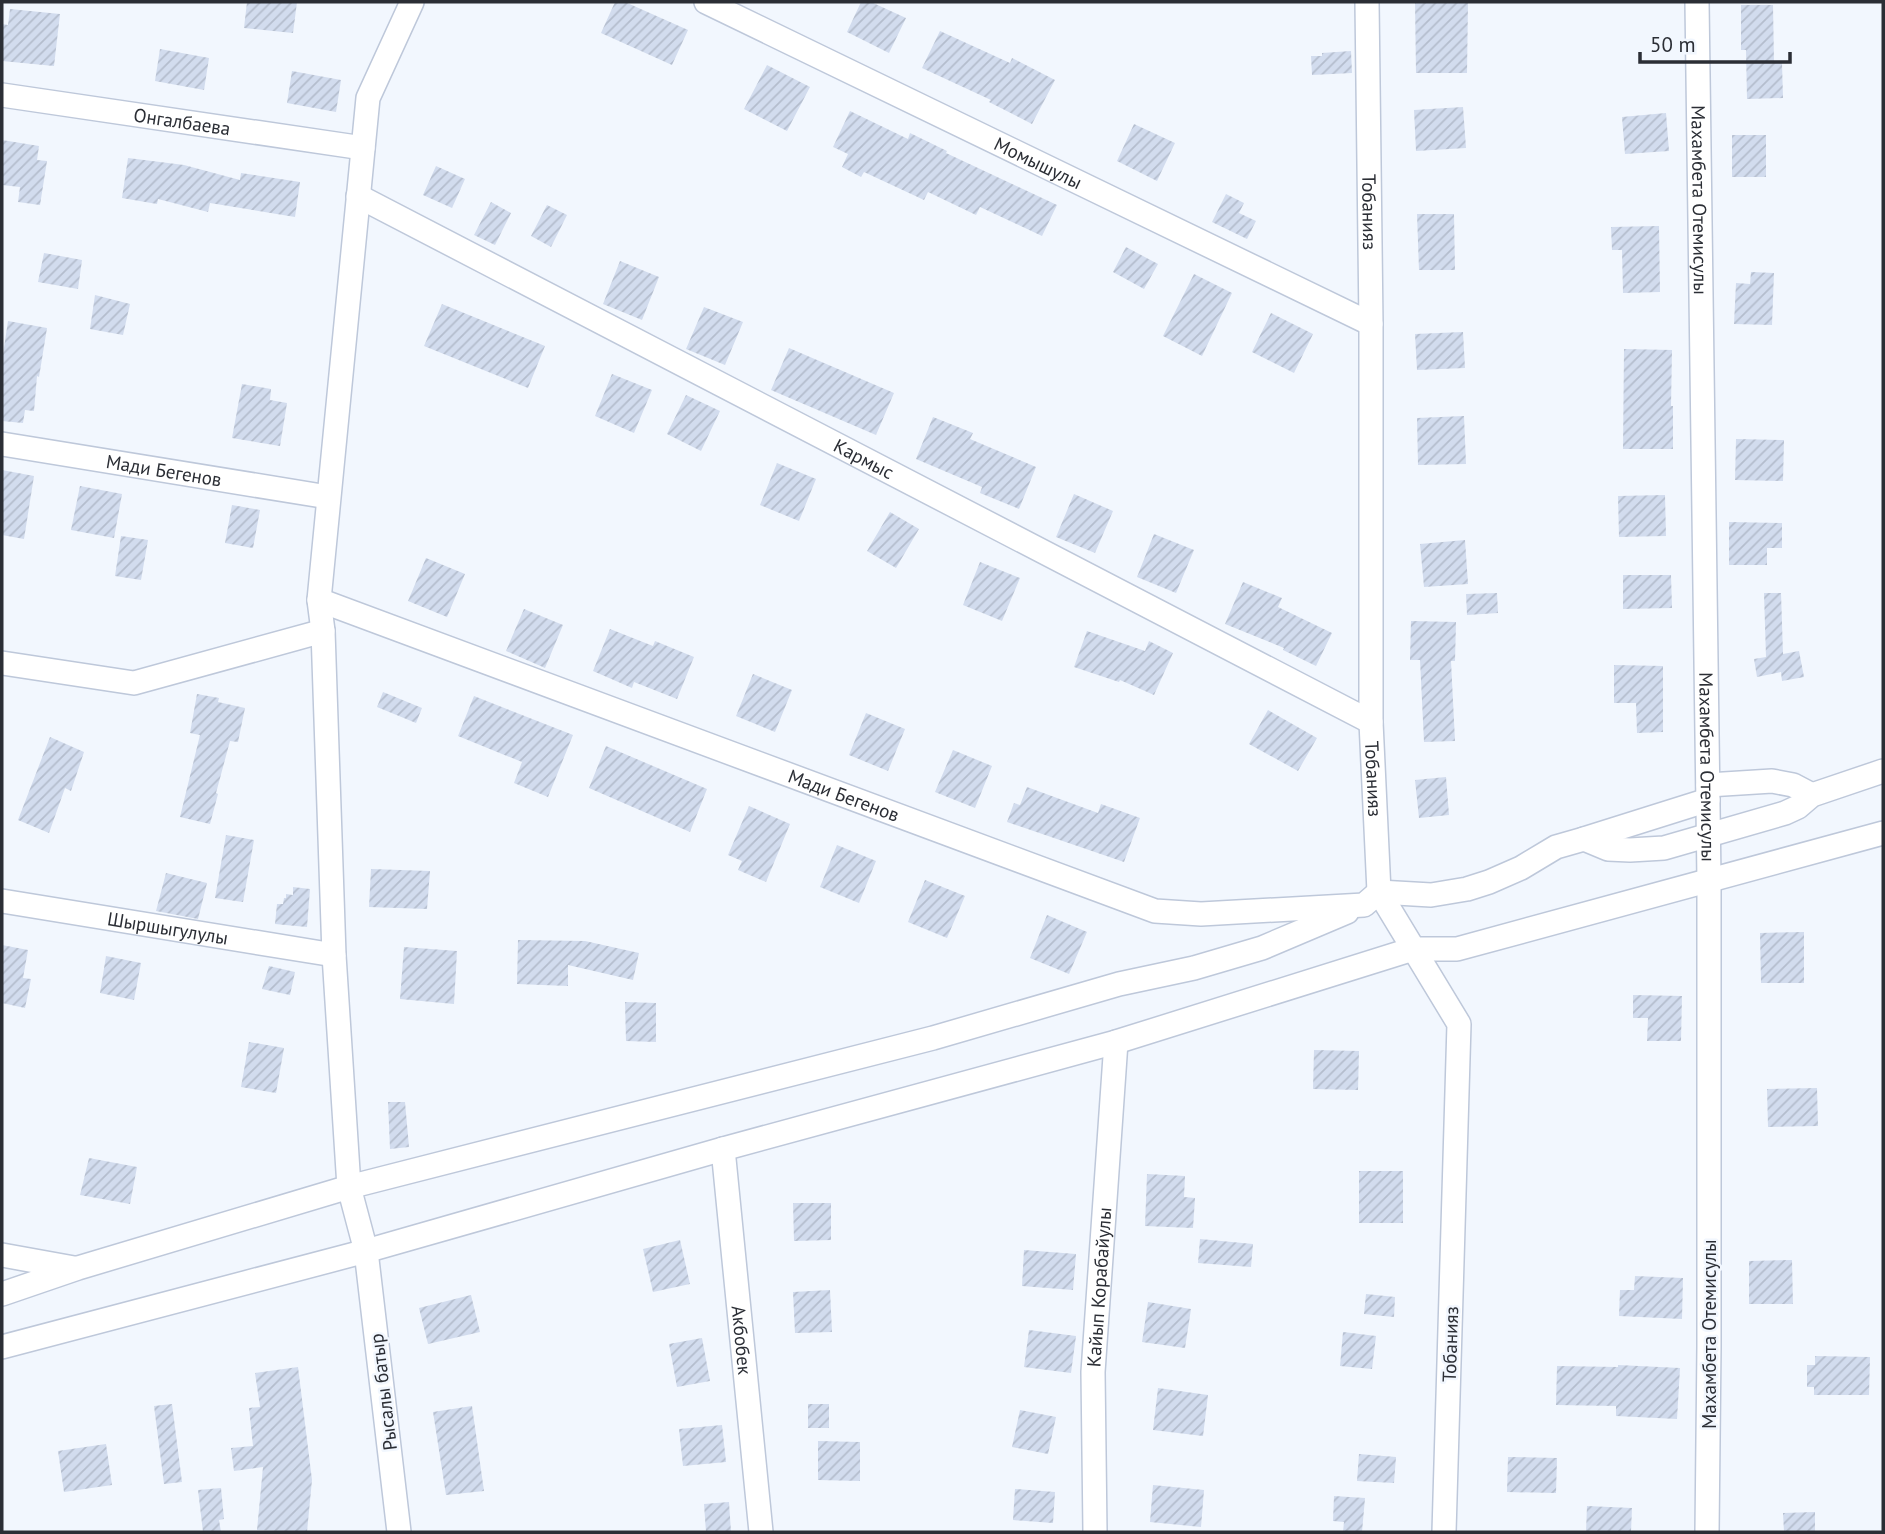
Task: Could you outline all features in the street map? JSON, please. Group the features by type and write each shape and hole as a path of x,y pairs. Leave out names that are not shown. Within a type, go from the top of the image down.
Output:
{"street":[{"name":"Рысалы батыр","path":"399,1532 366,1251 349,1187 334,956 323,631 319,600 368,98 412,2"},
{"name":"Момышулы","path":"706,2 1371,324"},
{"name":"Тобанияз","path":"1367,2 1371,324 1372,898 1413,949 1459,1024 1444,1532"},
{"name":"Махамбета Отемисулы","path":"1697,2 1709,834 1707,1532"},
{"name":"Онгалбаева","path":"2,95 363,148"},
{"name":"Кармыс","path":"358,195 1371,722"},
{"name":"Мади Бегенов","path":"2,444 328,497"},
{"name":"Мади Бегенов","path":"319,600 1155,911 1201,914 1431,895 1467,889 1521,868 1556,847 1708,792 1772,781 1793,785 1812,795"},
{"path":"2,663 134,683 323,631"},
{"path":"1584,839 1608,849 1664,848 1785,813 1798,807 1812,795 1883,771"},
{"path":"2,1347 366,1251 723,1149 1116,1042 1413,949 1457,949 1883,833"},
{"path":"2,1294 78,1268 349,1187 933,1038 1119,984 1194,968 1262,948 1372,898"},
{"name":"Шыршыгулулы","path":"2,901 334,956"},
{"name":"Кайып Корабайулы","path":"1095,1532 1093,1372 1116,1042"},
{"name":"Акбобек","path":"723,1149 761,1532"},
{"path":"2,1255 78,1268"}],"building":[{"path":"247,2 297,2 293,33 244,28"},
{"path":"615,2 625,2 688,30 672,65 601,33"},
{"path":"861,2 871,2 906,18 889,53 847,32"},
{"path":"1415,2 1468,2 1467,73 1416,73"},
{"path":"1741,5 1773,5 1774,63 1782,63 1783,98 1747,99 1746,50 1741,50"},
{"path":"10,9 60,14 54,66 2,61 2,24 8,25"},
{"path":"940,31 1010,63 1012,58 1055,80 1032,124 989,102 991,100 922,68"},
{"path":"160,49 209,58 204,90 155,81"},
{"path":"1351,51 1352,73 1312,75 1311,56"},
{"path":"767,65 810,87 787,131 744,109"},
{"path":"292,71 341,80 336,112 287,103"},
{"path":"1463,107 1466,148 1416,151 1414,110"},
{"path":"850,111 908,139 910,133 947,151 946,153 1057,205 1042,236 980,207 976,215 928,192 924,200 864,172 861,177 842,167 848,154 833,147"},
{"path":"1666,113 1669,151 1625,154 1622,117"},
{"path":"1134,124 1175,143 1157,181 1117,161"},
{"path":"1732,135 1766,135 1766,177 1732,177"},
{"path":"2,140 39,146 37,160 47,161 40,205 18,202 20,187 2,185"},
{"path":"128,158 184,165 240,180 241,173 300,182 295,217 210,203 208,212 158,199 157,204 122,198"},
{"path":"436,166 465,179 452,208 423,195"},
{"path":"1226,194 1244,203 1239,213 1256,221 1247,239 1212,222"},
{"path":"491,202 511,213 495,245 474,235"},
{"path":"547,205 567,215 551,247 531,236"},
{"path":"1417,214 1454,214 1455,270 1419,270"},
{"path":"1659,226 1660,292 1623,293 1622,250 1612,250 1611,227"},
{"path":"1126,247 1158,264 1144,289 1113,272"},
{"path":"44,253 82,260 78,289 38,282"},
{"path":"620,261 659,277 642,320 603,304"},
{"path":"1751,272 1774,273 1772,325 1734,324 1736,283 1750,284"},
{"path":"1194,274 1232,293 1202,356 1163,336"},
{"path":"95,295 130,304 123,335 90,329"},
{"path":"442,304 545,346 528,388 424,346"},
{"path":"704,307 743,322 725,365 686,349"},
{"path":"1271,313 1313,334 1294,373 1252,352"},
{"path":"8,321 47,328 39,377 37,376 34,411 25,410 23,423 2,421 2,361"},
{"path":"1463,332 1465,368 1417,370 1415,334"},
{"path":"789,348 894,393 876,435 771,390"},
{"path":"1624,349 1672,350 1673,449 1623,449"},
{"path":"612,374 652,390 634,433 595,416"},
{"path":"242,384 271,389 270,400 287,403 280,446 232,438"},
{"path":"686,395 720,411 701,451 667,434"},
{"path":"1464,416 1466,464 1418,465 1417,418"},
{"path":"933,417 973,433 970,439 1036,467 1019,509 980,493 982,487 916,459"},
{"path":"1736,439 1784,440 1783,481 1735,480"},
{"path":"777,463 816,479 799,521 760,505"},
{"path":"2,470 34,476 24,539 2,535"},
{"path":"80,486 122,494 114,538 71,530"},
{"path":"1074,494 1113,511 1095,553 1056,537"},
{"path":"1665,495 1666,536 1619,537 1618,496"},
{"path":"232,505 260,510 253,548 225,543"},
{"path":"890,512 919,529 896,568 867,551"},
{"path":"1729,522 1782,523 1782,548 1767,548 1767,565 1729,565"},
{"path":"1154,534 1194,550 1176,593 1137,577"},
{"path":"121,536 148,540 141,580 115,576"},
{"path":"1465,540 1468,584 1424,587 1420,544"},
{"path":"426,558 465,574 447,617 408,601"},
{"path":"980,562 1020,578 1002,621 963,605"},
{"path":"1623,575 1671,575 1672,608 1623,609"},
{"path":"1243,582 1282,598 1278,607 1332,633 1316,666 1283,650 1284,648 1225,624"},
{"path":"1497,593 1498,613 1467,615 1466,594"},
{"path":"1764,593 1781,593 1783,654 1799,651 1804,677 1782,681 1781,672 1757,677 1754,659 1766,657"},
{"path":"524,609 563,625 545,668 506,651"},
{"path":"1411,621 1456,622 1455,661 1451,661 1455,741 1424,742 1420,660 1410,660"},
{"path":"610,629 653,646 655,641 694,657 677,699 634,682 632,688 593,671"},
{"path":"1087,631 1145,651 1149,641 1173,653 1154,695 1120,680 1119,682 1074,667"},
{"path":"1614,665 1663,666 1663,732 1637,733 1636,703 1614,703"},
{"path":"753,674 792,690 775,732 736,716"},
{"path":"383,692 422,708 416,723 377,707"},
{"path":"197,694 219,698 218,702 245,708 238,742 230,741 210,824 180,817 200,735 190,733"},
{"path":"474,696 573,735 548,797 514,783 522,762 458,736"},
{"path":"1268,710 1317,738 1298,771 1249,744"},
{"path":"866,713 905,729 888,771 849,755"},
{"path":"50,737 84,752 71,791 65,788 49,833 18,820"},
{"path":"606,746 707,789 690,832 589,788"},
{"path":"953,750 992,766 975,808 935,792"},
{"path":"1446,777 1449,815 1419,818 1415,780"},
{"path":"1027,787 1098,813 1101,804 1140,818 1124,862 1007,822 1014,803 1020,805"},
{"path":"749,806 790,824 766,882 738,870 742,861 728,855"},
{"path":"226,835 254,840 243,902 215,898"},
{"path":"837,845 876,861 859,903 820,887"},
{"path":"371,869 430,871 427,909 369,907"},
{"path":"166,873 207,883 198,919 156,911"},
{"path":"925,880 965,896 947,938 908,922"},
{"path":"293,887 310,889 307,927 275,924 277,904 283,904 286,894 293,895"},
{"path":"1047,915 1087,932 1069,974 1030,958"},
{"path":"1804,932 1804,983 1761,983 1760,933"},
{"path":"518,940 585,941 639,953 633,980 568,965 568,986 517,984"},
{"path":"2,945 28,950 23,978 31,979 25,1008 2,1003"},
{"path":"404,947 457,951 454,1004 400,999"},
{"path":"106,956 141,963 134,1000 100,993"},
{"path":"269,966 295,972 290,995 262,989"},
{"path":"1633,995 1682,996 1681,1041 1647,1041 1648,1018 1633,1018"},
{"path":"625,1002 656,1003 656,1042 626,1041"},
{"path":"249,1042 284,1048 276,1093 241,1087"},
{"path":"1314,1050 1359,1051 1358,1090 1313,1089"},
{"path":"1817,1088 1818,1126 1768,1127 1767,1089"},
{"path":"388,1102 405,1102 409,1147 390,1149"},
{"path":"89,1158 137,1167 130,1204 80,1195"},
{"path":"1359,1171 1403,1171 1403,1223 1359,1223"},
{"path":"1147,1174 1185,1176 1184,1197 1195,1198 1193,1228 1145,1226"},
{"path":"793,1203 831,1203 831,1240 794,1241"},
{"path":"1200,1239 1253,1244 1251,1267 1198,1263"},
{"path":"680,1240 690,1284 653,1292 643,1249"},
{"path":"1024,1250 1076,1254 1073,1290 1022,1286"},
{"path":"1792,1260 1793,1304 1749,1304 1749,1261"},
{"path":"1635,1276 1683,1278 1682,1319 1619,1316 1620,1290 1634,1290"},
{"path":"830,1290 832,1332 795,1333 793,1292"},
{"path":"1366,1294 1395,1297 1394,1317 1364,1314"},
{"path":"471,1295 480,1332 428,1344 419,1308"},
{"path":"1148,1302 1191,1309 1185,1348 1142,1342"},
{"path":"1029,1330 1076,1336 1071,1373 1024,1367"},
{"path":"1343,1332 1376,1336 1372,1369 1340,1366"},
{"path":"702,1338 710,1381 677,1387 669,1344"},
{"path":"1815,1356 1870,1357 1869,1395 1814,1395 1814,1387 1807,1387 1807,1365 1815,1365"},
{"path":"1557,1366 1680,1368 1677,1419 1616,1416 1616,1406 1556,1405"},
{"path":"298,1367 312,1480 307,1532 257,1530 263,1467 234,1471 231,1448 253,1446 249,1408 260,1407 255,1373"},
{"path":"1158,1388 1208,1395 1203,1436 1153,1430"},
{"path":"172,1404 182,1482 164,1484 154,1406"},
{"path":"808,1404 829,1404 829,1428 808,1428"},
{"path":"472,1406 484,1491 446,1495 433,1412"},
{"path":"1020,1410 1056,1417 1048,1454 1012,1447"},
{"path":"722,1425 726,1462 683,1466 679,1429"},
{"path":"818,1441 860,1442 860,1481 818,1480"},
{"path":"106,1444 112,1485 64,1492 58,1451"},
{"path":"1359,1454 1396,1457 1394,1483 1357,1481"},
{"path":"1508,1457 1557,1458 1556,1493 1507,1492"},
{"path":"1153,1485 1204,1490 1201,1527 1150,1522"},
{"path":"221,1488 224,1519 219,1520 221,1532 203,1532 198,1490"},
{"path":"1015,1489 1055,1492 1053,1523 1013,1520"},
{"path":"1334,1496 1365,1498 1362,1532 1343,1532 1344,1522 1333,1521"},
{"path":"729,1502 731,1532 706,1532 704,1504"},
{"path":"1587,1506 1632,1508 1631,1532 1586,1532"},
{"path":"1815,1512 1815,1532 1784,1532 1783,1513"}]}
